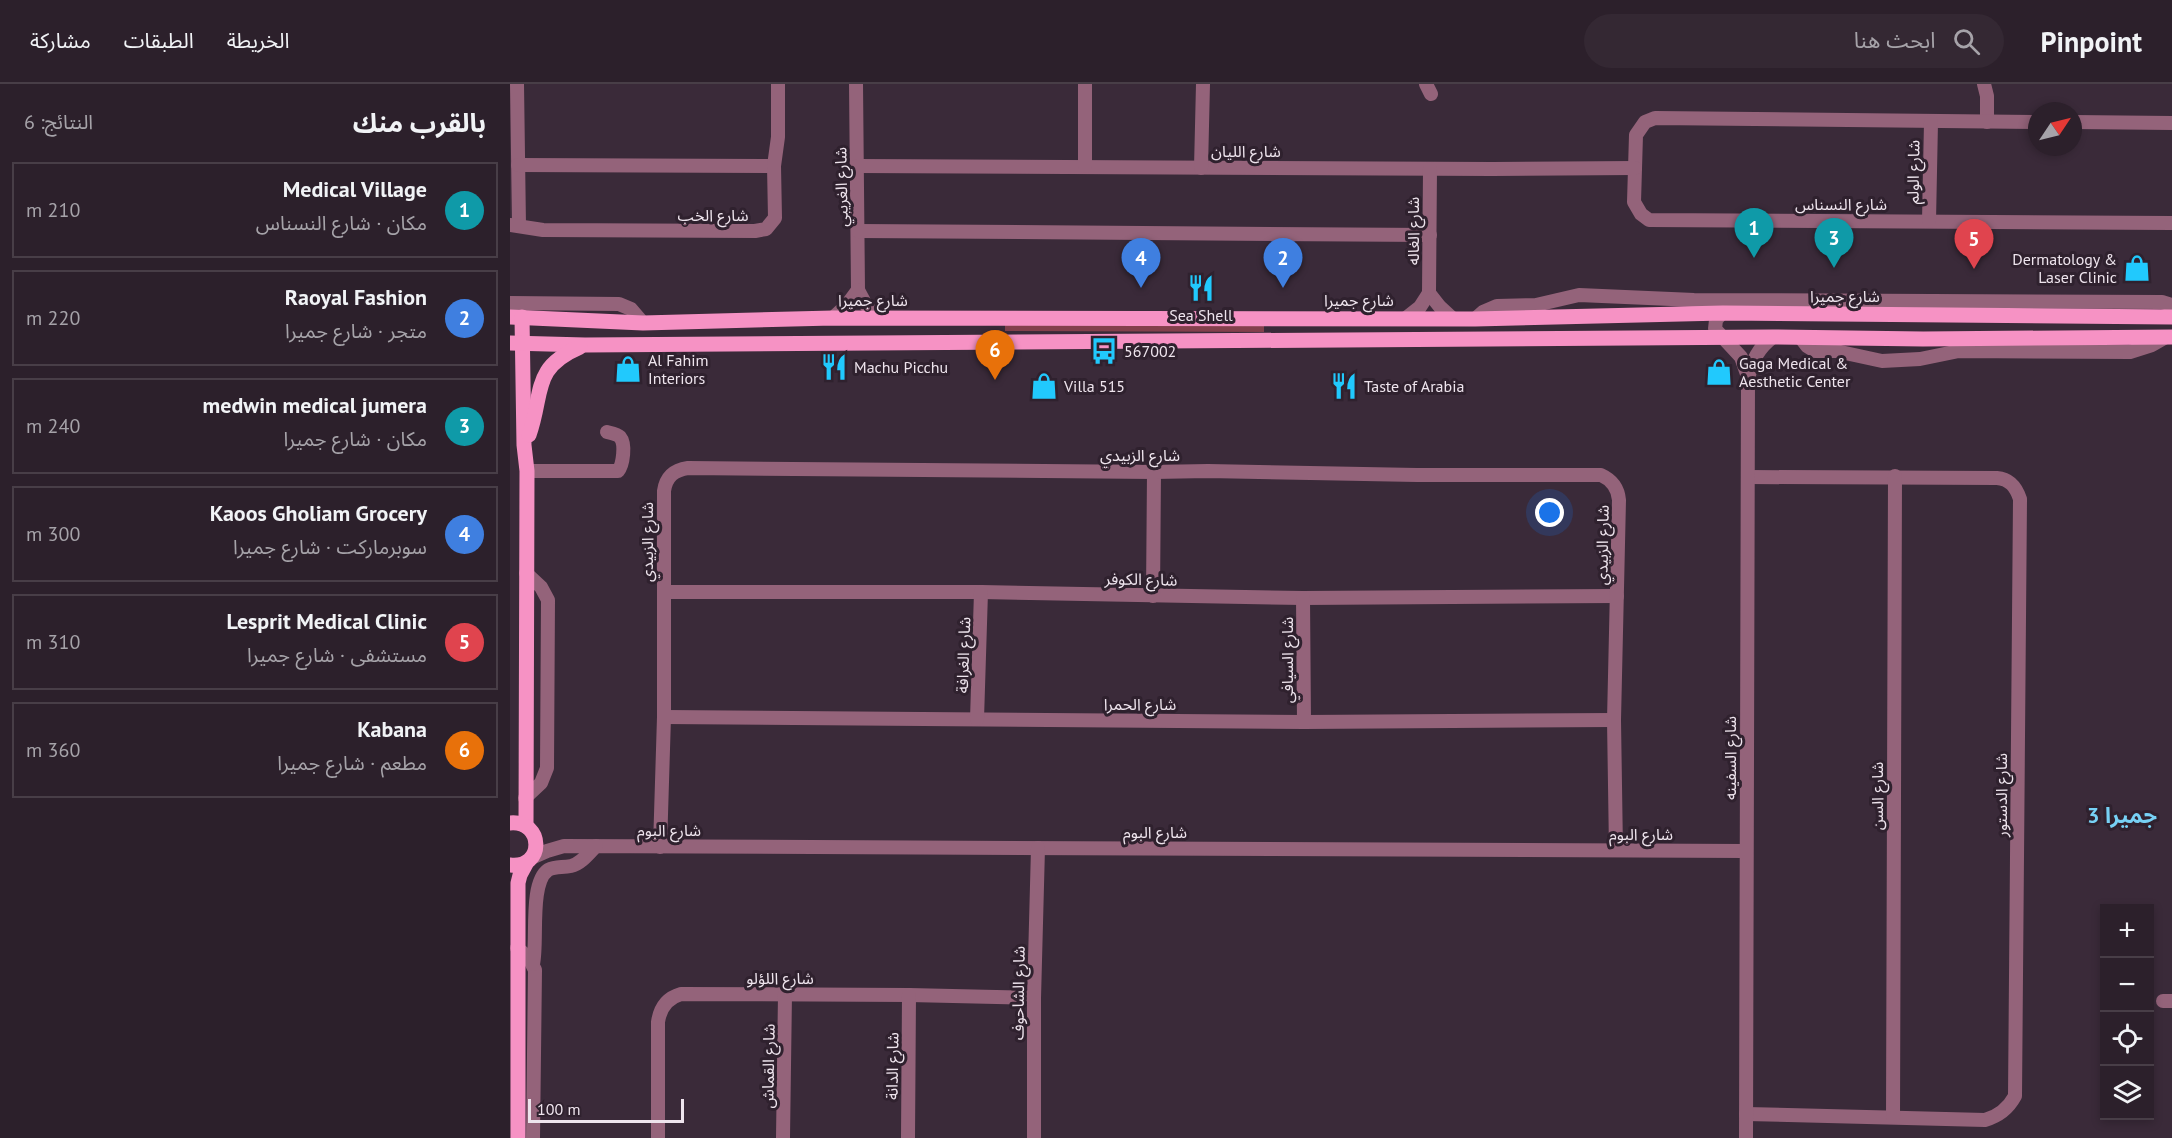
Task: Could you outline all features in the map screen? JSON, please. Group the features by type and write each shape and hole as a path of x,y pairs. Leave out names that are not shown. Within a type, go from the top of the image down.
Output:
{"main road":[{"name":"شارع جميرا","path":"516,317 643,323 833,318 1475,319 1667,314 2172,317"},
{"path":"1667,314 1674,318 1677,326 1676,333 1671,337"},
{"path":"516,317 527,471 525,798 530,830 536,849 520,875 518,883 518,1138"},
{"path":"517,344 1361,341 1671,337 1923,339 2169,337"},
{"path":"524,446 532,426 541,380 561,357 585,345"},
{"path":"510,823 530,830"},
{"path":"510,865 522,865 529,860"}],"street":[{"path":"514,225 518,165 517,84"},
{"name":"شارع الخب","path":"514,225 543,230 761,231 770,226 775,218 774,166 778,136 778,84"},
{"name":"شارع الغريبي","path":"856,84 858,290"},
{"path":"1085,84 1085,166"},
{"path":"1201,168 1203,84"},
{"path":"1983,122 1978,96 1984,86"},
{"name":"شارع النسناس","path":"2028,122 1655,118 1645,122 1636,135 1634,202 1641,214 1648,220 2172,223"},
{"name":"شارع الولم","path":"1929,222 1931,122"},
{"path":"2082,122 2172,123"},
{"path":"518,165 774,166"},
{"name":"شارع الليان","path":"857,166 1635,168"},
{"name":"شارع الغاله","path":"1429,293 1430,169"},
{"path":"858,231 1430,235"},
{"path":"833,318 858,290 866,305 877,318"},
{"path":"1406,318 1420,307 1429,293 1453,319"},
{"path":"1475,319 1483,312 1497,306 1536,305 1579,295 1659,300 2036,300 2162,302 2172,305"},
{"path":"510,303 619,304 631,309 643,323"},
{"path":"1722,314 1716,320 1715,325 1722,337"},
{"name":"شارع السفينه","path":"1722,337 1741,357 1748,379"},
{"name":"شارع السفينه","path":"1746,1138 1748,379 1759,349 1773,337"},
{"path":"1800,337 1807,346 1815,351 1836,351 1871,360 1892,361 1920,359 1959,351 2130,352 2169,337"},
{"path":"527,471 618,471 622,463 621,438 607,432"},
{"name":"شارع الزبيدي","path":"660,847 664,717 664,491 669,477 681,469 1601,475 1616,488 1619,500 1614,720 1616,850"},
{"path":"1153,596 1154,472"},
{"name":"شارع السن","path":"1893,1117 1894,476"},
{"name":"شارع الدستور","path":"1746,1114 1984,1120 2003,1112 2011,1105 2015,1096 2020,499 2014,485 2003,478 1748,477"},
{"path":"525,798 541,783 547,768 548,611 545,594 537,582 526,573"},
{"name":"شارع الكوفر","path":"664,592 981,592 1304,598 1617,596"},
{"name":"شارع الغرافة","path":"977,719 981,592"},
{"name":"شارع السيافي","path":"1304,598 1304,722"},
{"name":"شارع الحمرا","path":"664,717 1304,722 1614,720"},
{"name":"شارع البوم","path":"530,830 548,842 564,846 1746,851"},
{"name":"شارع البوم","path":"529,860 564,846"},
{"path":"533,964 536,947 536,896 540,879 550,869 576,864 596,846"},
{"name":"شارع الشاحوف","path":"1034,1138 1034,998 1038,848"},
{"path":"517,948 533,964 536,977 533,1138"},
{"name":"شارع اللؤلو","path":"658,1138 658,1022 666,1002 681,994 1034,998"},
{"name":"شارع القماش","path":"783,1138 785,994"},
{"name":"شارع الدانة","path":"908,1138 909,995"}],"shaded area":[{"path":"1005,325 1264,326 1264,332 1005,331"}],"place":[{"name":"Medical Village","path":"1754,258"},
{"name":"medwin medical jumera","path":"1834,268"},
{"name":"Dermatology & Laser Clinic","path":"2137,268"},
{"name":"Lesprit Medical Clinic","path":"1974,269"},
{"name":"Kaoos Gholiam Grocery","path":"1141,288"},
{"name":"Sea Shell","path":"1201,288"},
{"name":"Raoyal Fashion","path":"1283,288"},
{"name":"567002","path":"1104,351"},
{"name":"Machu Picchu","path":"834,367"},
{"name":"Al Fahim Interiors","path":"628,369"},
{"name":"Gaga Medical & Aesthetic Center","path":"1719,372"},
{"name":"Kabana","path":"995,380"},
{"name":"Villa 515","path":"1044,386"},
{"name":"Taste of Arabia","path":"1344,386"}],"district":[{"name":"جميرا 3","path":"2122,815"}]}
